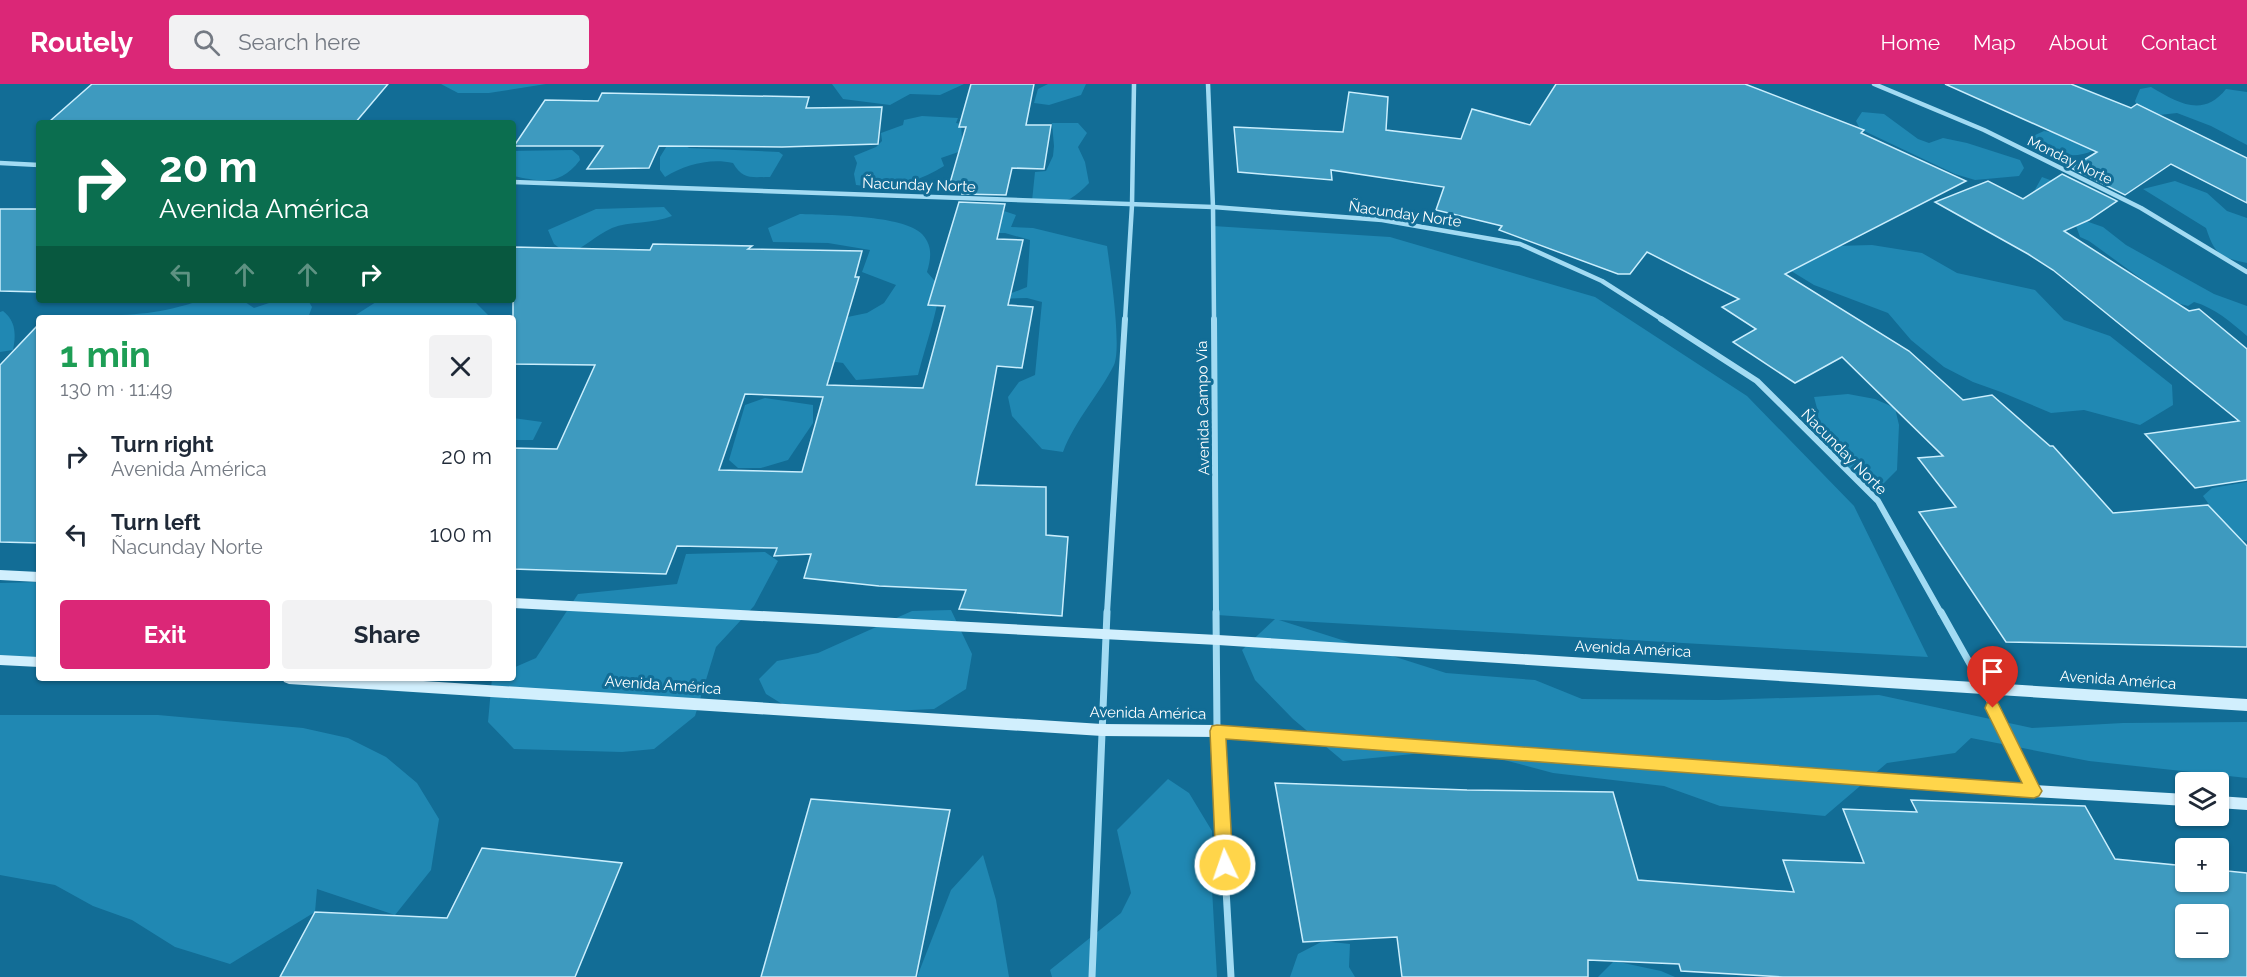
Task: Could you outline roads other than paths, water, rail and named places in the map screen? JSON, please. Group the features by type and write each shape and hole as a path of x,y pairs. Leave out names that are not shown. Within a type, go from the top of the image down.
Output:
{"main road":[{"path":"0,575 36,577"},
{"name":"Avenida América","path":"516,603 1106,636 1218,640 2247,705"},
{"path":"0,660 36,662"},
{"name":"Avenida América","path":"335,681 1102,730 1217,731 2175,799"},
{"path":"2229,803 2247,804"}],"street":[{"path":"1092,977 1106,636 1132,205 1134,84"},
{"name":"Avenida Campo Vía","path":"1208,84 1213,207 1217,731 1231,977"},
{"name":"Monday Norte","path":"1874,84 1984,130 2141,208 2247,272"},
{"path":"0,163 36,165"},
{"name":"Ñacunday Norte","path":"516,182 1213,207 1382,220 1520,244 1602,281 1757,381 1878,501 1983,687 2034,791"}]}
